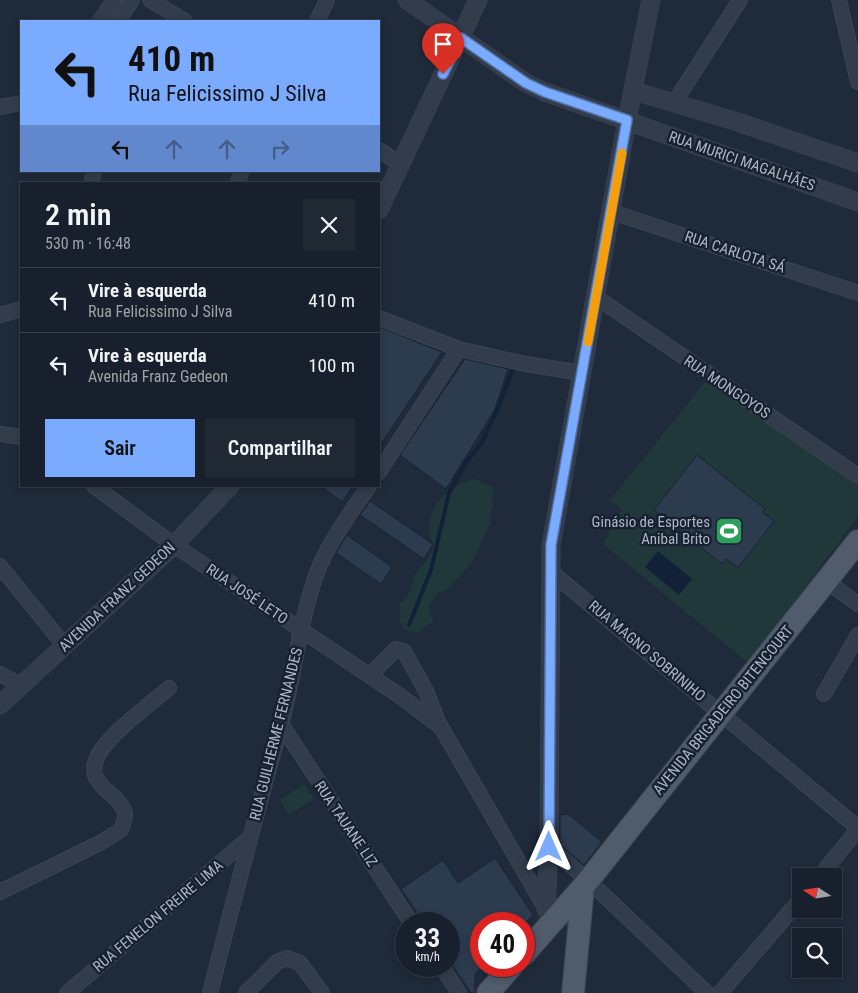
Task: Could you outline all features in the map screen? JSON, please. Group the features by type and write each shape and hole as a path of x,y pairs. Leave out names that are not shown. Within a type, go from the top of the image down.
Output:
{"main road":[{"name":"AVENIDA BRIGADEIRO BITENCOURT","path":"535,937 549,916 586,884 858,541"},
{"path":"573,993 586,884"},
{"path":"488,993 502,977"}],"street":[{"path":"101,20 114,0"},
{"path":"119,20 132,0"},
{"path":"150,0 183,20"},
{"path":"317,20 327,0"},
{"name":"RUA MURICI MAGALHÃES","path":"407,0 526,83 545,92 858,202"},
{"path":"380,208 399,163 478,0"},
{"path":"549,916 550,571 556,513 612,212 627,120 652,0"},
{"path":"674,103 740,0"},
{"path":"838,0 858,82"},
{"path":"634,91 858,163"},
{"path":"0,107 20,103"},
{"path":"380,151 399,163"},
{"name":"RUA CARLOTA SÁ","path":"612,212 858,293"},
{"name":"RUA MONGOYOS","path":"596,298 858,476"},
{"path":"0,315 20,309"},
{"path":"380,318 459,349 526,364 582,373"},
{"path":"380,470 459,349"},
{"path":"0,434 20,437"},
{"name":"RUA JOSÉ LETO","path":"95,487 174,545 400,696 440,727"},
{"name":"AVENIDA FRANZ GEDEON","path":"0,705 174,545 229,487"},
{"name":"RUA GUILHERME FERNANDES","path":"210,993 248,839 281,724 310,590 319,568 345,521 368,487"},
{"path":"0,566 64,645"},
{"name":"RUA MAGNO SOBRINIHO","path":"550,571 858,829"},
{"path":"826,581 858,604"},
{"path":"824,694 858,635"},
{"name":"RUA JOSÉ LETO","path":"370,676 396,650 404,651 426,690 440,727 549,916"},
{"path":"0,674 22,686"},
{"path":"0,892 100,843 121,830 125,814 122,808 98,782 95,771 97,758 107,743 169,688"},
{"name":"RUA TAUANE LIZ","path":"281,724 404,912"},
{"path":"826,868 858,829"},
{"name":"RUA FENELON FREIRE LIMA","path":"67,993 248,839"},
{"path":"549,847 586,884 707,993"},
{"path":"720,993 792,909"},
{"path":"246,993 277,962 287,958 300,963 322,993"},
{"path":"448,977 459,993"}],"green space":[{"name":"Ginásio de Esportes Anibal Brito","path":"706,381 858,485 858,517 748,663 603,544 622,509 610,500"},
{"path":"473,479 494,487 490,524 473,561 448,589 437,593 429,607 433,621 417,633 403,629 399,618 400,603 409,594 414,577 432,551 429,522 432,513 436,505 448,492"},
{"path":"304,784 314,799 289,815 280,800"}],"water":[{"path":"658,551 692,579 679,595 645,567"}],"building":[{"path":"380,327 442,352 380,445"},
{"path":"465,359 508,369 495,409 446,489 400,455"},
{"path":"697,455 765,509 762,512 774,521 738,568 726,559 722,564 654,510"},
{"path":"322,487 352,487 342,502"},
{"path":"370,501 433,544 424,559 360,515"},
{"path":"347,535 392,567 381,584 336,553"},
{"path":"568,814 602,842 584,865 560,845 560,815"},
{"path":"495,858 531,912 470,912 470,977 475,977 475,993 471,993 460,976 460,912 417,912 401,889 443,860 458,883"}],"waterway":[{"path":"409,625 431,570 449,493 466,462 481,444 513,369"}],"slow traffic":[{"path":"588,342 622,153"}],"place":[{"name":"Ginásio de Esportes Anibal Brito","path":"729,531"}],"route":[{"path":"443,74 461,38 526,83 545,92 627,120 551,545 549,847"}]}
